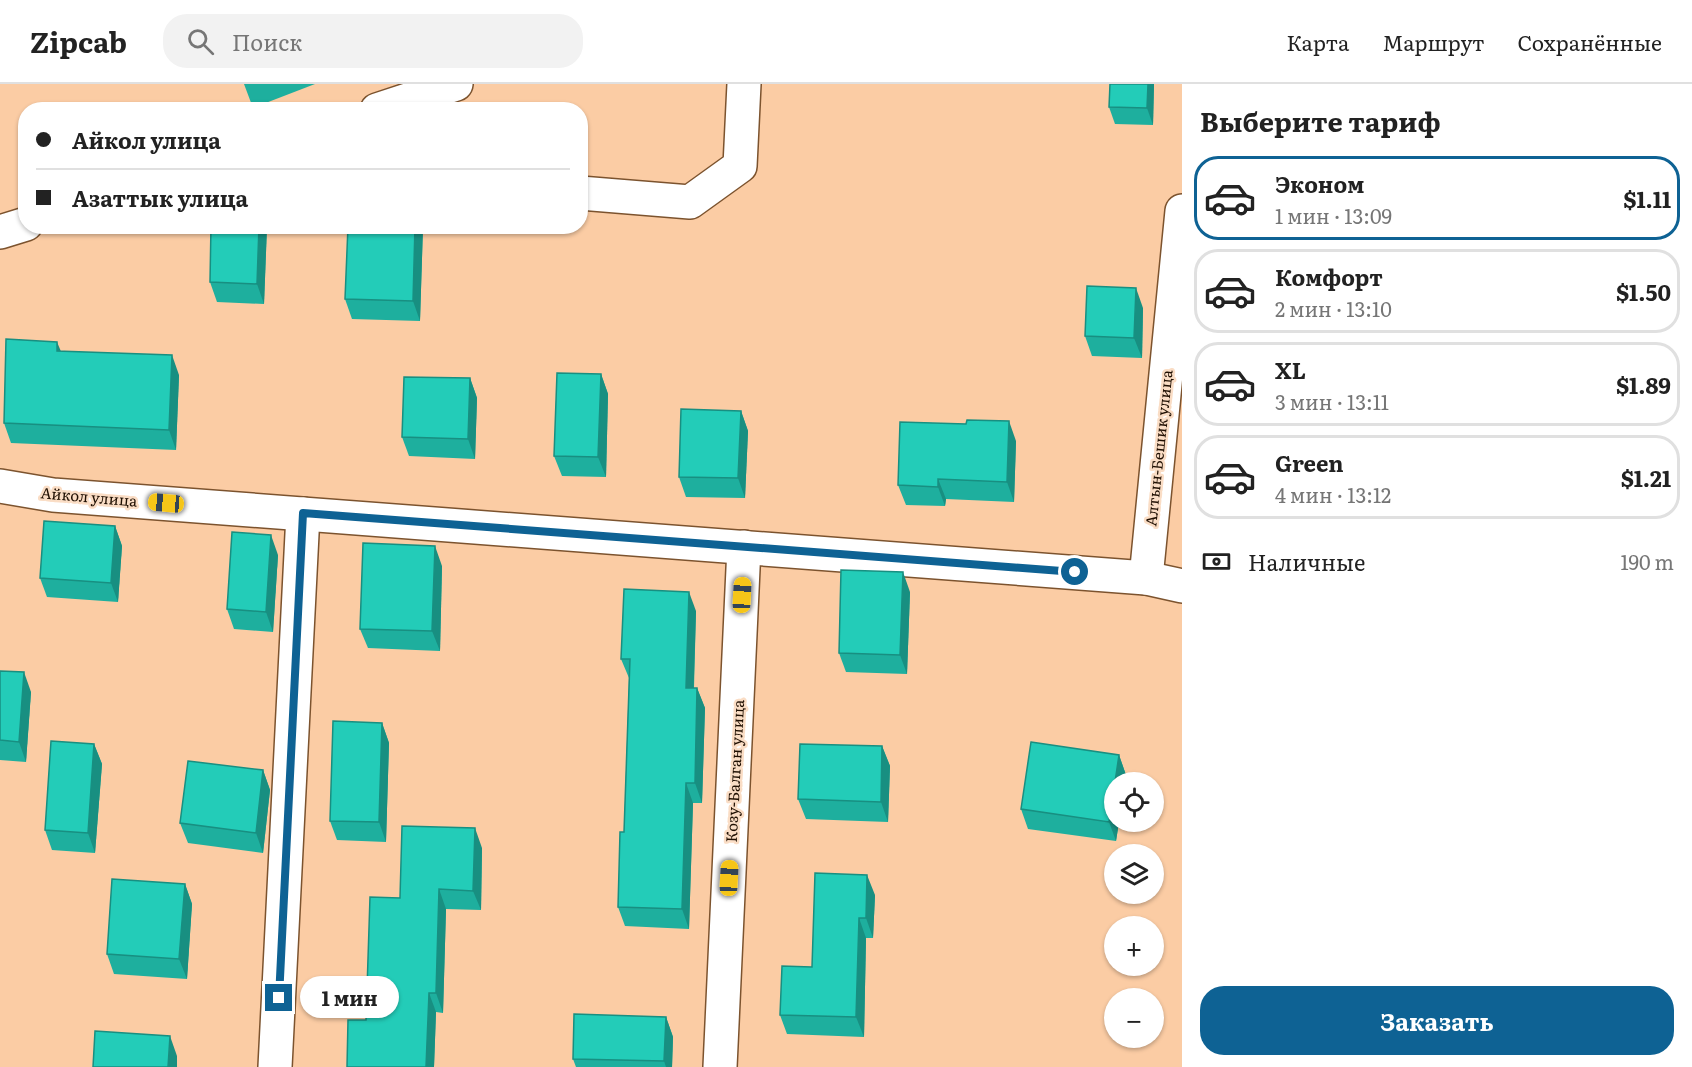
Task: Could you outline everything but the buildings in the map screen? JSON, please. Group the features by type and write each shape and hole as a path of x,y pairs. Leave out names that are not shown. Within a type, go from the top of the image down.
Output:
{"street":[{"path":"401,102 456,84"},
{"path":"588,194 690,202 740,166 744,84"},
{"name":"Алтын-Бешик улица","path":"1146,578 1182,211"},
{"path":"0,232 18,226"},
{"name":"Айкол улица","path":"0,486 53,495 1146,578 1182,586"},
{"path":"275,1067 303,513"},
{"name":"Козу-Балган улица","path":"720,1067 744,547"}],"route":[{"path":"279,998 303,513 1075,572"}]}
